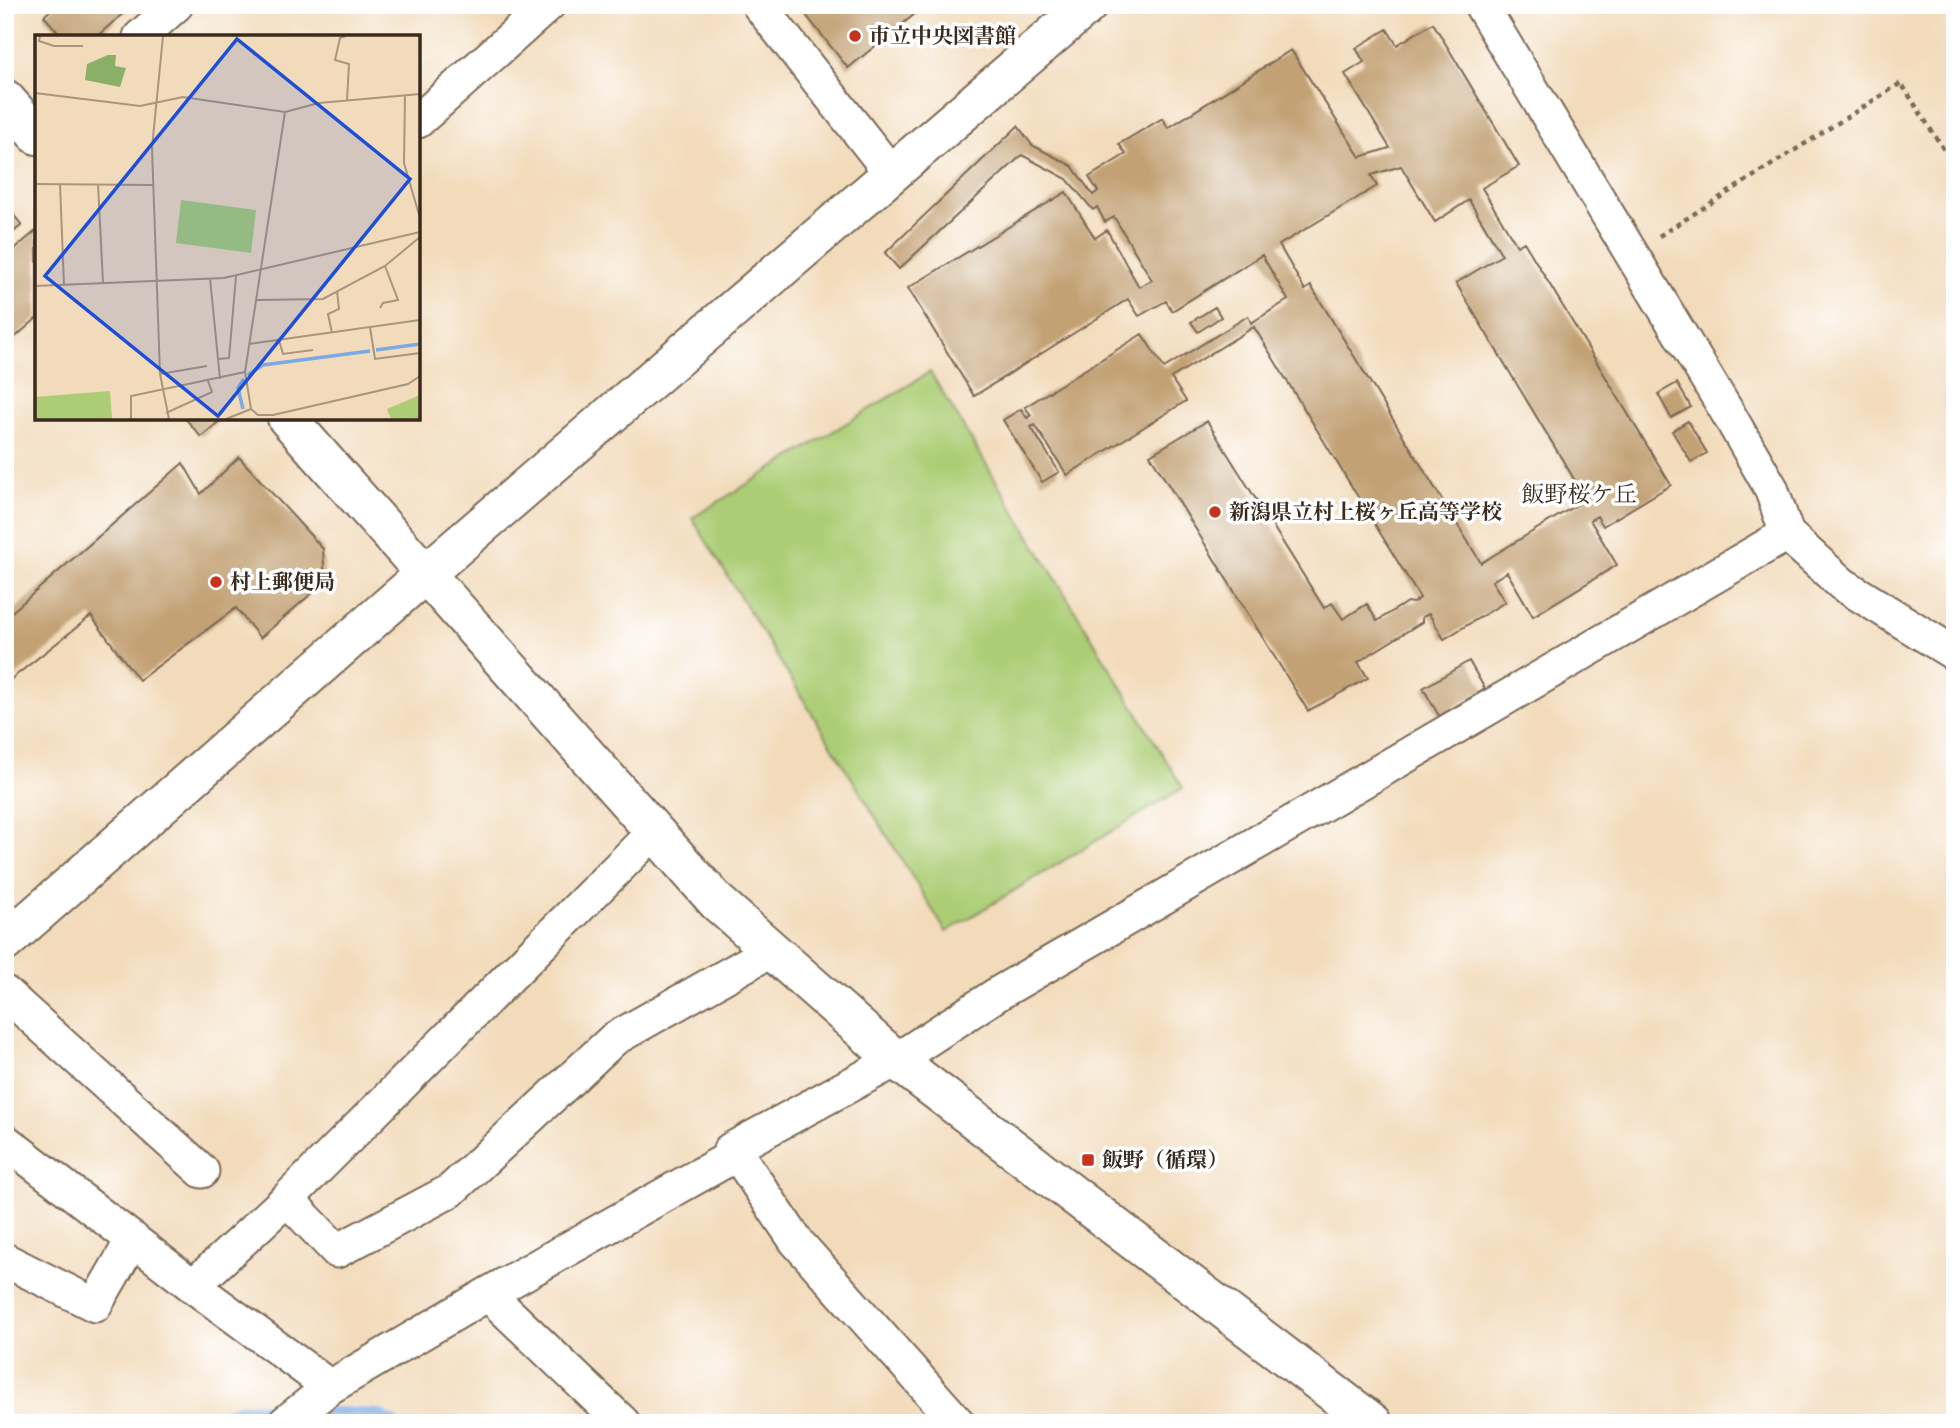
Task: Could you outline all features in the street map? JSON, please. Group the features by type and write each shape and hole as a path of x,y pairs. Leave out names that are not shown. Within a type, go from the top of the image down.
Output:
{"street":[{"path":"142,35 176,5"},
{"path":"420,119 548,5"},
{"path":"760,5 891,173"},
{"path":"5,942 425,574 1088,5"},
{"path":"1481,5 1771,488 1787,534 1842,583 1955,654"},
{"path":"5,99 35,131"},
{"path":"289,420 717,902 896,1060 1373,1423"},
{"path":"958,1423 796,1241 737,1154 730,1150 896,1060 999,993 1787,534"},
{"path":"193,1286 287,1199 655,831"},
{"path":"287,1199 337,1251 450,1191 614,1039 770,951"},
{"path":"5,993 202,1171"},
{"path":"5,1141 193,1286 330,1387"},
{"path":"285,1423 330,1387 488,1294 737,1154"},
{"path":"5,1260 95,1305 133,1238"},
{"path":"488,1294 623,1423"}],"path":[{"path":"1632,254 1901,83 1955,167"}],"green space":[{"path":"930,372 1183,788 946,932 692,518"}],"building":[{"path":"56,5 133,5 98,35 60,35 44,16"},
{"name":"市立中央図書館","path":"798,5 926,5 848,68"},
{"path":"1433,23 1519,166 1482,188 1517,246 1524,242 1671,485 1603,526 1597,516 1590,520 1617,565 1533,616 1507,572 1492,581 1505,602 1444,639 1429,614 1422,617 1422,622 1358,662 1368,678 1308,711 1150,455 1207,421 1324,608 1332,603 1343,619 1367,604 1377,621 1407,602 1413,603 1420,598 1254,327 1171,378 1186,401 1067,475 1035,425 1031,427 1059,472 1042,482 1003,420 1021,409 1027,418 1031,415 1025,407 1142,334 1164,368 1248,316 1251,323 1288,300 1262,255 1172,311 1166,301 1139,316 1128,299 974,396 908,288 1066,192 1095,238 1107,230 1139,287 1152,280 1114,217 1105,222 1097,207 1093,210 1067,179 1022,155 899,269 885,253 1018,126 1032,145 1072,166 1093,195 1098,191 1089,177 1126,154 1119,144 1163,118 1168,128 1291,50 1360,157 1390,148 1345,74 1364,62 1356,48 1387,29 1397,45","holes":["1401,166 1435,222 1469,200 1502,255 1456,283 1586,499 1481,563 1311,286 1305,290 1279,245 1377,186 1371,175"]},
{"path":"5,205 22,225 5,239"},
{"path":"35,232 35,320 5,346 5,257"},
{"path":"1215,307 1221,317 1198,332 1191,322"},
{"path":"1677,383 1691,407 1671,418 1658,394"},
{"path":"187,420 221,420 201,437"},
{"path":"1688,421 1707,453 1691,462 1672,431"},
{"path":"239,457 323,549 325,582 260,638 236,608 139,680 91,616 5,684 5,618 183,463 201,494"},
{"path":"1469,661 1485,689 1439,716 1423,688"}],"waterway":[{"path":"212,1423 220,1416 238,1409 289,1409"},
{"path":"314,1411 379,1414 395,1423"}],"place":[{"name":"市立中央図書館","path":"855,36"},
{"name":"新潟県立村上桜ヶ丘高等学校","path":"1215,512"},
{"name":"村上郵便局","path":"216,582"},
{"name":"飯野（循環）","path":"1088,1160"}],"district":[{"name":"飯野桜ケ丘","path":"1579,494"}]}
